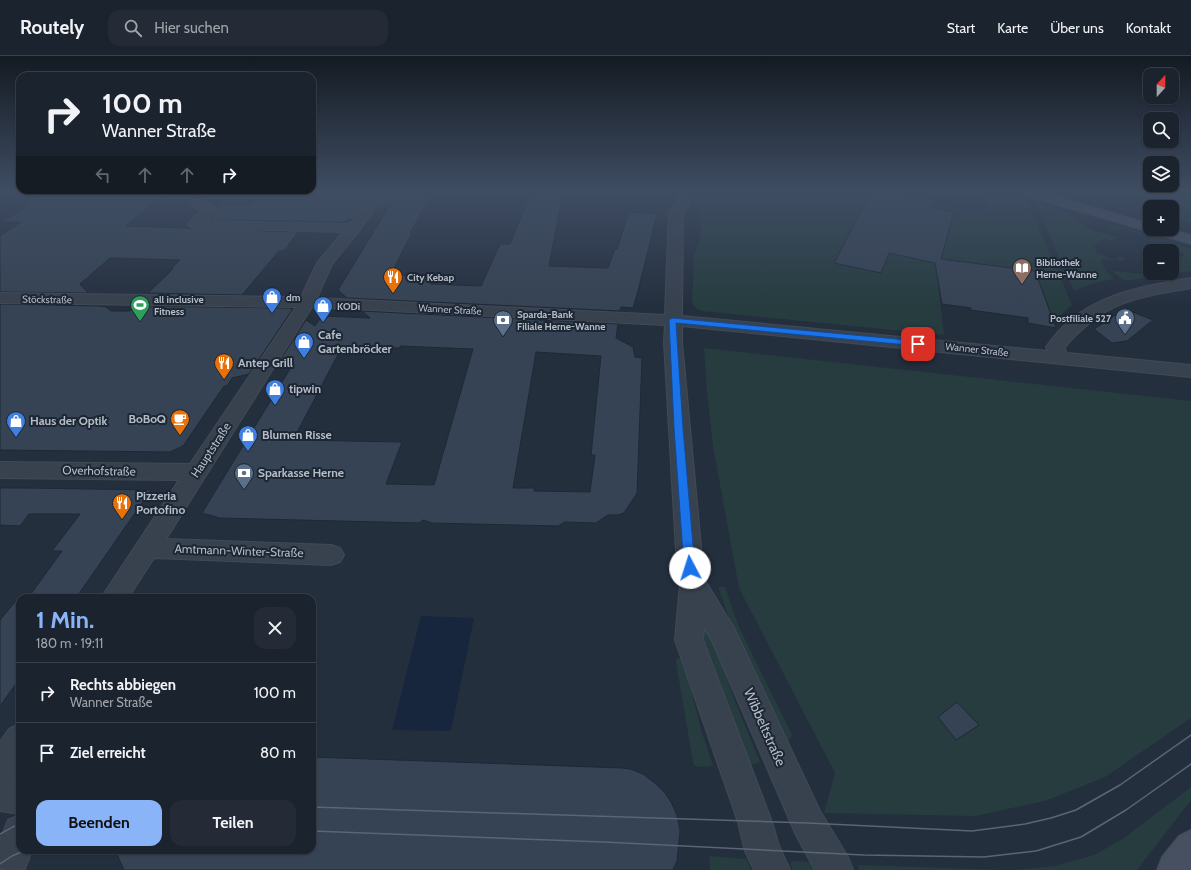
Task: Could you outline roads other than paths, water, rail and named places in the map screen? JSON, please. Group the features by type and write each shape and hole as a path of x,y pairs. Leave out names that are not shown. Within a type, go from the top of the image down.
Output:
{"street":[{"name":"Hauptstraße","path":"117,594 307,302 325,263 352,230"},
{"name":"Wibbeltstraße","path":"672,230 672,320 678,428 690,568 693,584 690,640 755,822 763,851 772,870"},
{"path":"1176,236 1191,240"},
{"path":"1060,358 1055,347 1075,324 1089,313 1119,297 1136,292 1191,283"},
{"name":"Stöckstraße","path":"0,298 307,302"},
{"name":"Wanner Straße","path":"307,302 672,320 1191,371"},
{"name":"Overhofstraße","path":"0,470 197,472"},
{"name":"Amtmann-Winter-Straße","path":"148,548 331,555"},
{"name":"Wibbeltstraße","path":"693,584 724,637 808,823 835,870"},
{"path":"0,771 16,746"},
{"path":"0,794 16,796"},
{"path":"1175,870 1191,848"}],"water":[{"path":"421,616 474,618 451,731 392,730"}],"tram line":[{"path":"316,807 808,823 972,831 1025,824 1076,810 1120,785 1191,735"},
{"path":"316,831 604,842 864,855 984,857 1036,851 1081,837 1126,810 1191,764"},
{"path":"0,834 16,825"},
{"path":"0,864 17,854"}],"place":[{"name":"Bibliothek Herne-Wanne","path":"1022,285"},
{"name":"City Kebap","path":"393,294"},
{"name":"dm","path":"272,314"},
{"name":"all inclusive Fitness","path":"140,322"},
{"name":"KODi","path":"323,323"},
{"name":"Postfiliale 527","path":"1125,335"},
{"name":"Sparda-Bank Filiale Herne-Wanne","path":"503,337"},
{"name":"Cafe Gartenbröcker","path":"304,359"},
{"name":"Antep Grill","path":"224,380"},
{"name":"tipwin","path":"275,406"},
{"name":"BoBoQ","path":"180,436"},
{"name":"Haus der Optik","path":"16,438"},
{"name":"Blumen Risse","path":"248,452"},
{"name":"Sparkasse Herne","path":"244,490"},
{"name":"Pizzeria Portofino","path":"122,520"}]}
